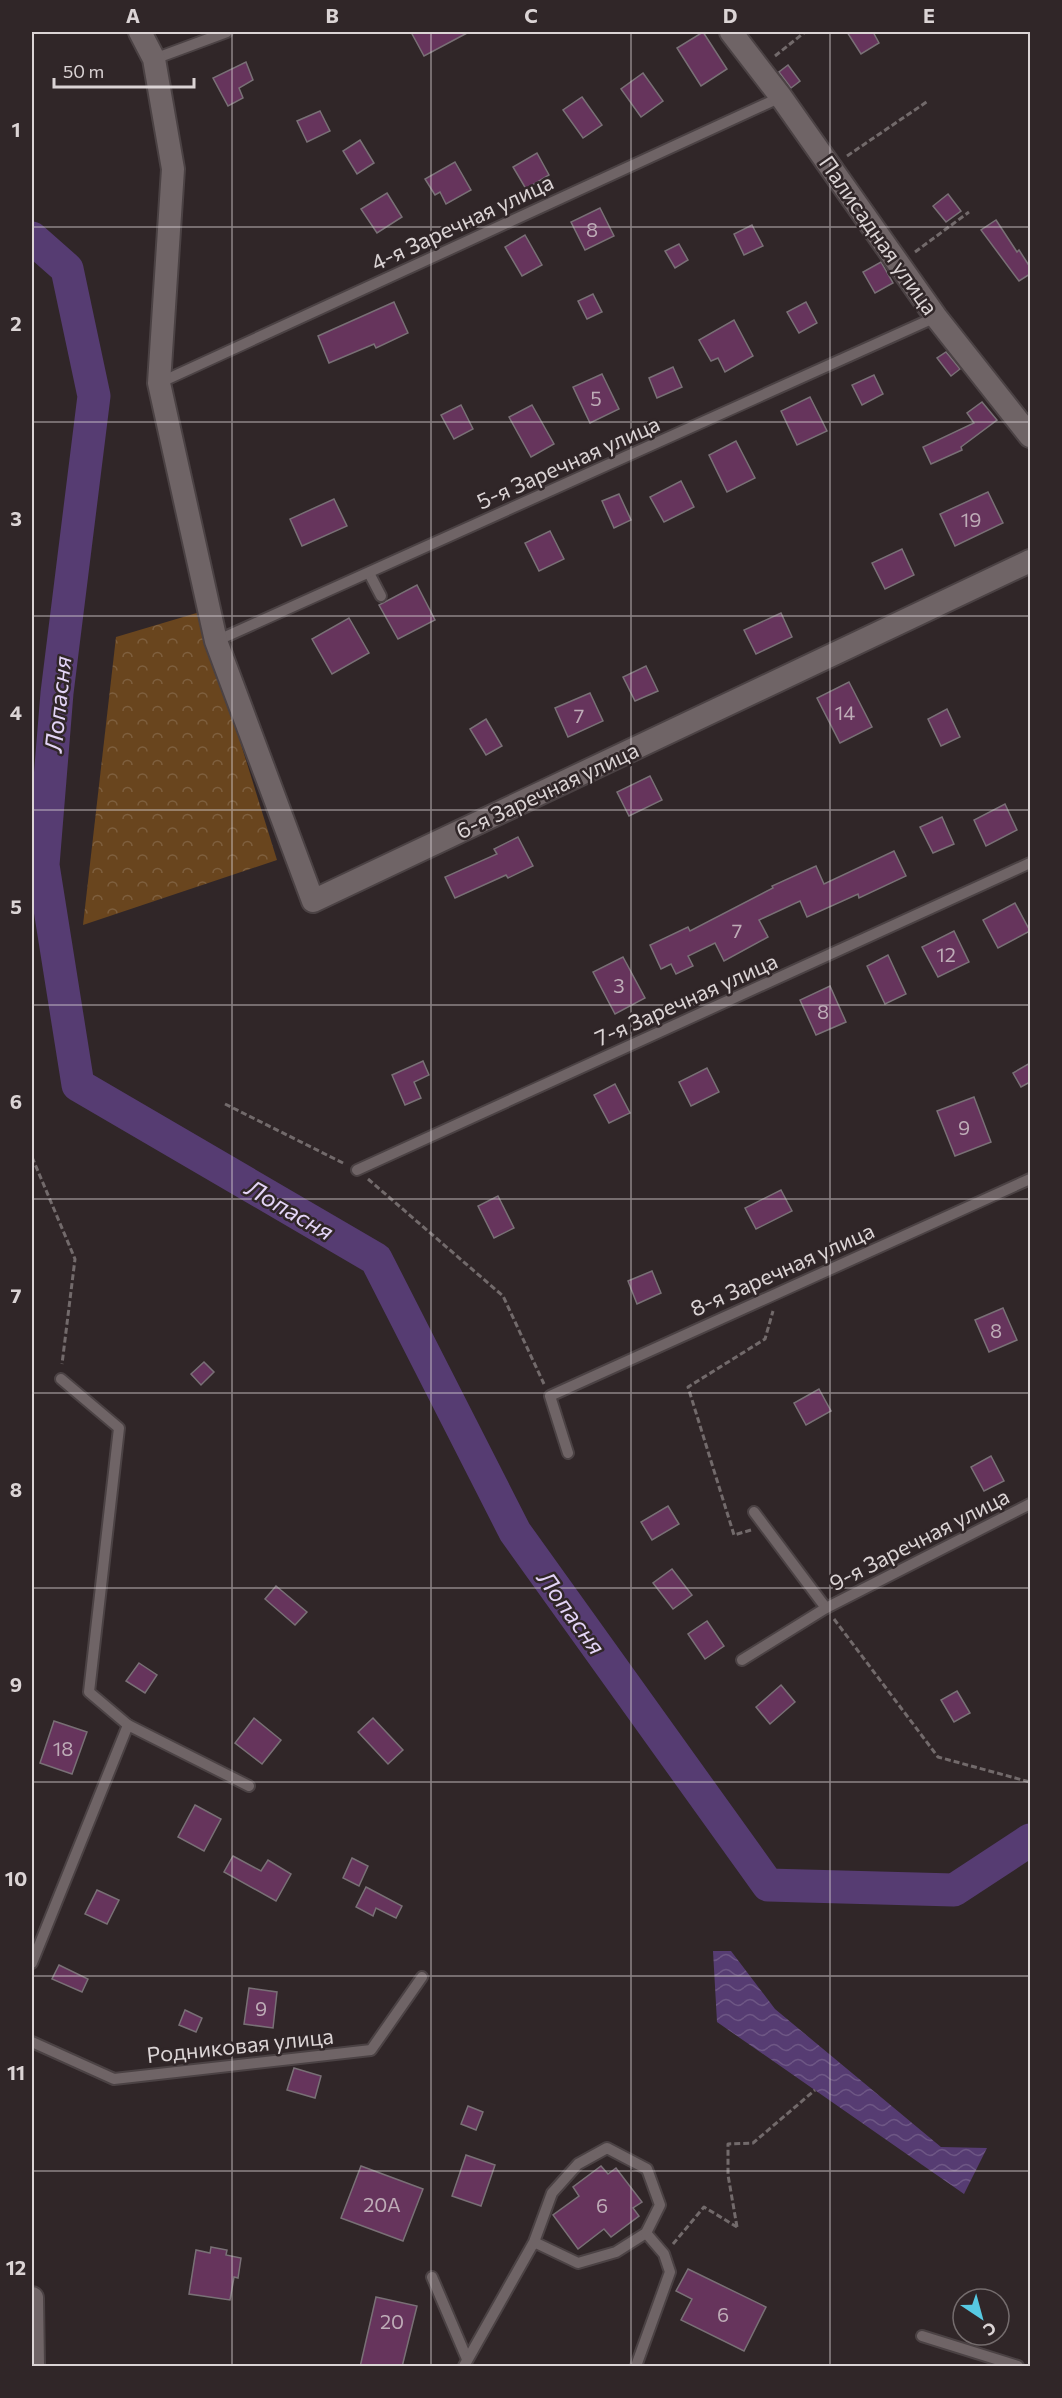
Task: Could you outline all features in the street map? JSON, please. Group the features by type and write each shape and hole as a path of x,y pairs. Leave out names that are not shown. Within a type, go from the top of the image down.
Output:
{"street":[{"path":"140,32 153,59 173,169 159,383 216,641"},
{"name":"Палисадная улица","path":"731,32 781,97 936,317 1030,436"},
{"name":"6-я Заречная улица","path":"216,641 313,901 1030,561"},
{"path":"32,2298 33,2367"}],"lane":[{"path":"153,59 226,32"},
{"name":"4-я Заречная улица","path":"159,383 781,97"},
{"name":"5-я Заречная улица","path":"216,641 936,317"},
{"path":"369,573 381,596"},
{"name":"7-я Заречная улица","path":"357,1170 1030,863"},
{"name":"8-я Заречная улица","path":"549,1396 1030,1179"},
{"path":"61,1379 119,1428 89,1692 128,1725 249,1786"},
{"path":"549,1396 568,1454"},
{"name":"9-я Заречная улица","path":"741,1660 826,1608 1030,1504"},
{"path":"754,1512 826,1608"},
{"path":"32,1963 128,1725"},
{"name":"Родниковая улица","path":"32,2042 114,2079 370,2050 422,1977"},
{"path":"466,2363 534,2242 552,2193 578,2164 607,2148 647,2169 660,2205 646,2233 616,2252 578,2262 534,2242"},
{"path":"636,2367 670,2272 664,2254 646,2233"},
{"path":"432,2277 466,2363"},
{"path":"922,2336 1018,2367"}],"path":[{"path":"759,68 805,32"},
{"path":"830,167 928,100"},
{"path":"899,264 969,212"},
{"path":"225,1104 357,1170 503,1296 549,1396"},
{"path":"32,1157 75,1260 61,1379"},
{"path":"764,1526 734,1535 688,1387 765,1340 779,1291"},
{"path":"826,1608 938,1757 1030,1782"},
{"path":"664,2254 704,2207 737,2227 728,2175 728,2144 753,2143 815,2090"}],"green space":[{"path":"200,612 277,860 83,925 116,637"}],"water":[{"path":"713,1951 731,1951 775,2009 941,2147 987,2148 964,2194 717,2022"}],"building":[{"path":"411,32 469,32 424,56"},
{"path":"703,32 727,69 701,86 677,48"},
{"path":"847,32 873,32 879,43 861,54"},
{"path":"246,62 253,80 239,88 243,98 228,106 213,78"},
{"path":"788,65 800,81 791,88 779,72"},
{"path":"643,73 663,101 641,117 621,89"},
{"path":"582,97 602,125 583,138 563,110"},
{"path":"320,111 330,131 307,142 297,121"},
{"path":"360,140 374,163 357,174 343,151"},
{"path":"537,153 549,175 526,189 513,167"},
{"path":"455,162 471,190 446,204 440,192 435,195 425,179"},
{"path":"387,193 402,217 377,233 361,209"},
{"path":"948,194 961,211 946,222 933,206"},
{"path":"600,208 614,236 585,250 571,222"},
{"path":"996,220 1030,267 1030,274 1019,281 981,230"},
{"path":"752,225 763,246 744,255 734,234"},
{"path":"525,235 542,265 522,276 505,247"},
{"path":"679,244 688,260 675,268 665,251"},
{"path":"881,262 893,283 875,293 863,272"},
{"path":"593,294 602,312 587,319 578,301"},
{"path":"394,302 408,333 376,348 374,344 329,363 318,336"},
{"path":"806,302 817,323 799,333 787,312"},
{"path":"734,320 753,356 725,372 718,358 711,361 699,340"},
{"path":"946,352 960,369 951,376 937,358"},
{"path":"673,367 682,387 657,398 649,378"},
{"path":"602,374 619,409 590,423 573,387"},
{"path":"874,375 883,394 862,405 852,385"},
{"path":"810,397 827,431 797,445 781,411"},
{"path":"982,402 997,420 961,447 962,450 931,464 923,447 974,423 967,413"},
{"path":"461,405 473,429 454,439 441,415"},
{"path":"532,405 554,444 531,457 509,417"},
{"path":"736,441 755,478 727,492 709,455"},
{"path":"681,481 694,507 664,522 650,497"},
{"path":"988,492 1003,523 955,546 940,514"},
{"path":"619,494 631,520 614,528 602,501"},
{"path":"334,499 347,526 302,546 290,519"},
{"path":"550,531 564,559 539,571 525,543"},
{"path":"902,549 914,575 885,589 872,563"},
{"path":"417,585 435,620 398,639 379,605"},
{"path":"781,613 792,637 756,654 744,630"},
{"path":"349,618 369,653 332,674 312,639"},
{"path":"646,666 658,691 635,701 623,677"},
{"path":"849,682 872,727 840,743 817,698"},
{"path":"590,693 603,721 568,737 555,708"},
{"path":"947,709 960,737 941,746 928,719"},
{"path":"486,719 502,746 486,755 470,729"},
{"path":"650,776 662,800 629,816 617,792"},
{"path":"1005,804 1017,830 986,846 974,820"},
{"path":"942,817 954,844 933,853 920,827"},
{"path":"518,837 533,866 508,878 506,875 455,898 445,877 497,854 494,849"},
{"path":"894,851 906,876 859,898 858,894 807,917 800,901 759,920 768,937 724,961 715,943 688,956 693,966 676,974 671,964 661,969 650,945 688,927 690,931 773,888 772,886 816,866 824,884"},
{"path":"1015,903 1030,931 998,948 983,920"},
{"path":"954,931 969,962 938,977 922,947"},
{"path":"888,955 906,994 885,1004 867,966"},
{"path":"623,957 645,998 615,1014 593,972"},
{"path":"830,986 846,1022 816,1035 800,1000"},
{"path":"423,1061 429,1075 414,1082 421,1098 405,1105 392,1075"},
{"path":"1030,1063 1030,1082 1021,1087 1013,1073"},
{"path":"707,1068 719,1092 691,1106 679,1082"},
{"path":"615,1084 630,1113 609,1123 594,1095"},
{"path":"974,1097 991,1142 955,1156 937,1111"},
{"path":"781,1190 792,1211 756,1229 745,1208"},
{"path":"498,1196 514,1228 494,1238 478,1206"},
{"path":"652,1271 661,1293 637,1304 628,1281"},
{"path":"1003,1308 1017,1340 989,1352 975,1320"},
{"path":"204,1362 214,1372 201,1385 191,1374"},
{"path":"819,1389 831,1411 806,1425 794,1403"},
{"path":"991,1456 1004,1481 984,1491 971,1467"},
{"path":"668,1506 679,1524 652,1540 641,1522"},
{"path":"672,1569 692,1595 673,1609 653,1583"},
{"path":"276,1586 307,1612 295,1625 265,1599"},
{"path":"707,1621 724,1646 705,1659 688,1634"},
{"path":"139,1663 157,1675 145,1693 126,1681"},
{"path":"781,1685 795,1702 770,1724 756,1707"},
{"path":"957,1691 970,1713 954,1722 941,1700"},
{"path":"254,1718 281,1740 262,1764 235,1743"},
{"path":"373,1718 403,1750 388,1764 358,1732"},
{"path":"54,1721 87,1732 72,1774 40,1763"},
{"path":"195,1805 221,1819 204,1851 178,1837"},
{"path":"233,1856 261,1871 268,1860 291,1874 276,1901 224,1872"},
{"path":"352,1858 368,1866 359,1886 343,1878"},
{"path":"366,1887 402,1906 396,1918 376,1908 373,1916 356,1907"},
{"path":"97,1890 119,1900 107,1924 85,1914"},
{"path":"59,1965 88,1979 82,1992 52,1979"},
{"path":"249,1988 277,1992 273,2028 244,2024"},
{"path":"185,2010 202,2018 196,2032 179,2025"},
{"path":"294,2068 321,2076 315,2098 287,2090"},
{"path":"468,2106 483,2112 476,2130 461,2124"},
{"path":"466,2155 495,2165 481,2206 452,2196"},
{"path":"361,2166 423,2189 403,2241 341,2218"},
{"path":"601,2166 608,2174 616,2168 642,2202 633,2208 639,2216 611,2237 604,2229 578,2249 553,2215 579,2196 573,2187"},
{"path":"211,2247 227,2250 226,2255 241,2258 238,2278 234,2277 230,2300 189,2294 196,2250 210,2253"},
{"path":"688,2269 766,2307 744,2351 681,2320 692,2299 676,2291"},
{"path":"376,2297 417,2306 402,2367 360,2367"}],"waterway":[{"name":"Лопасня","path":"32,238 67,269 94,396 57,693 43,865 78,1085 376,1259 515,1532 768,1885 954,1890 1030,1840"}]}
